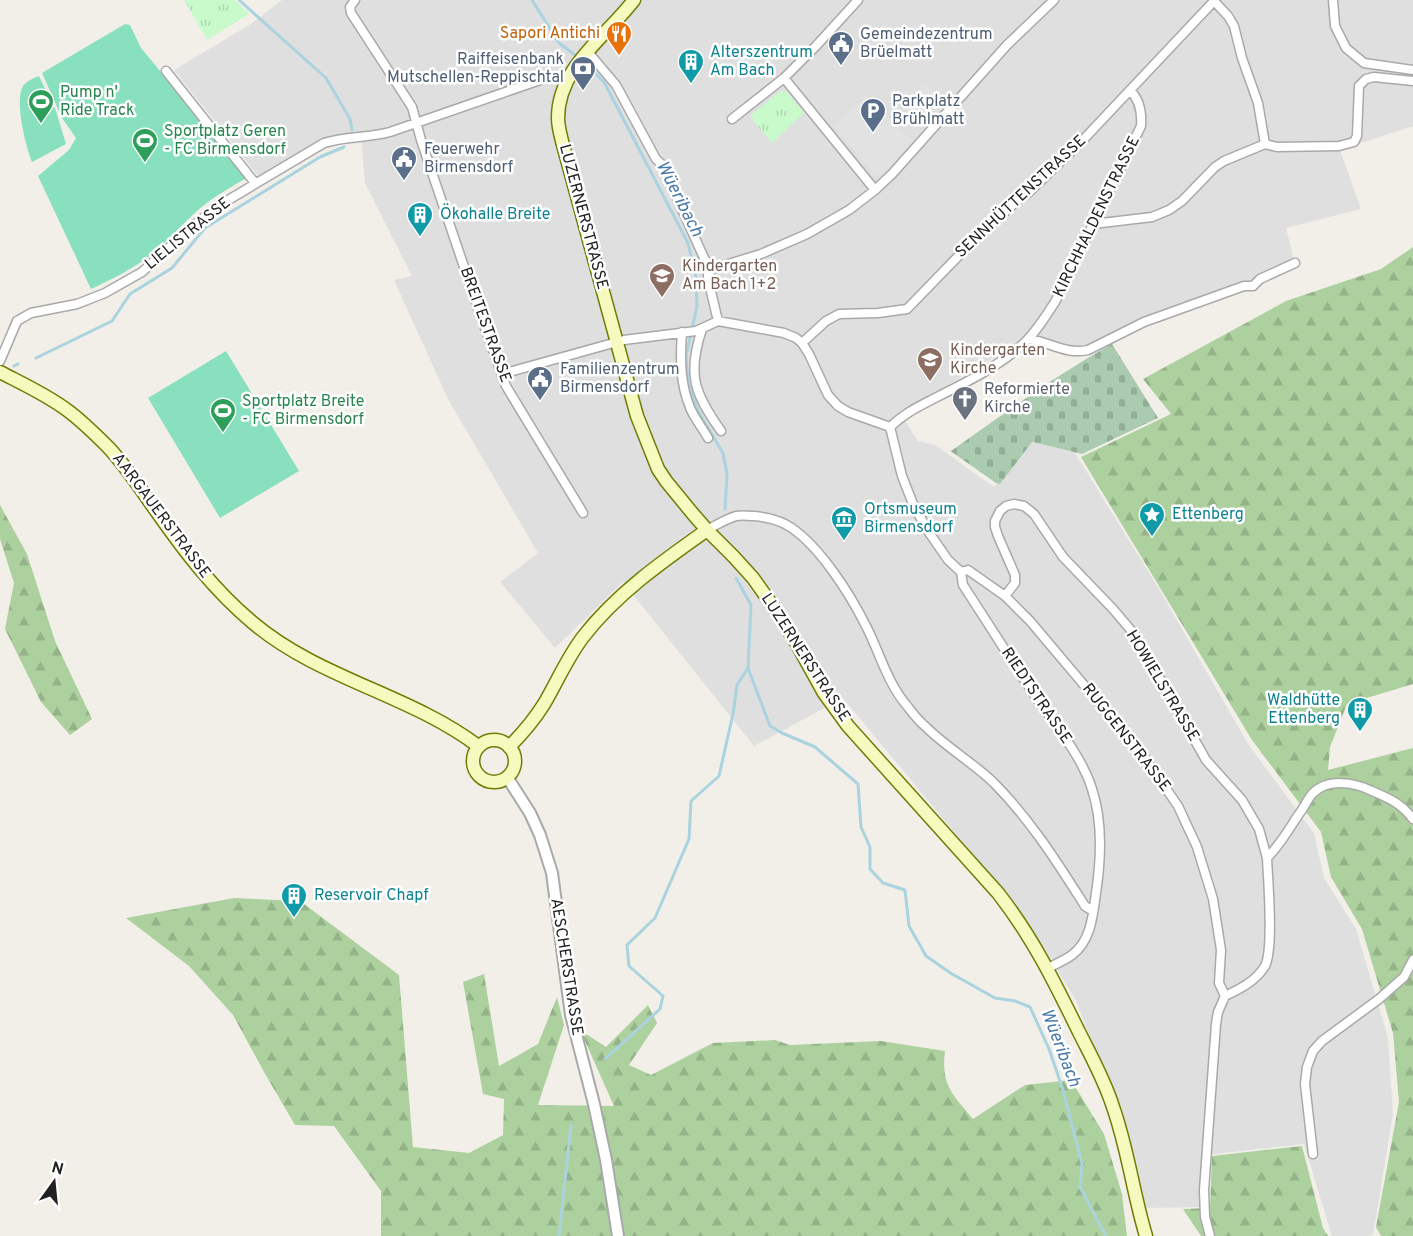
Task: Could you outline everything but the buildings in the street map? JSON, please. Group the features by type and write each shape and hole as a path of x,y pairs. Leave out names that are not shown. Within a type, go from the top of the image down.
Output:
{"main road":[{"name":"LUZERNERSTRASSE","path":"634,0 582,58 567,80 559,102 558,120 637,416 654,460 666,481 707,530 753,578 780,616 824,693 848,726 998,893 1017,918 1048,968 1107,1089 1122,1138 1146,1236"},
{"name":"AARGAUERSTRASSE","path":"0,372 49,398 89,428 109,448 136,482 212,585 254,624 303,657 435,717 478,746"},
{"path":"509,747 544,705 573,652 598,619 659,565 707,530"},
{"path":"494,740 505,743 509,747 514,762 507,777 491,782 477,773 473,756 478,746 494,740"}],"street":[{"name":"BREITESTRASSE","path":"355,0 350,8 351,13 412,107 460,256 502,374 518,406 583,513"},
{"path":"732,119 784,78 858,0"},
{"path":"718,321 708,279 712,269 760,254 807,234 849,210 876,190 1007,45 1053,0"},
{"path":"1333,0 1335,26 1346,48 1364,63 1413,70"},
{"path":"1214,1 1234,26 1242,58 1258,103 1265,144"},
{"name":"SENNHÜTTENSTRASSE","path":"802,344 826,321 839,314 878,313 907,309 974,240 1078,145 1214,1"},
{"path":"582,58 616,85 656,159 668,171 672,187 704,258 712,269"},
{"path":"166,71 255,183"},
{"name":"LIELISTRASSE","path":"0,361 17,321 24,316 78,304 105,293 142,272 209,213 324,143 379,135 417,124 537,81 556,77 567,80"},
{"path":"1093,224 1152,217 1169,210 1182,201 1215,167 1265,144 1277,147 1339,146 1354,142 1357,136 1359,86 1366,79 1374,77 1413,81"},
{"path":"784,78 876,190"},
{"name":"KIRCHHALDENSTRASSE","path":"890,427 906,413 992,367 1029,339 1055,302 1141,126 1139,107 1135,95 1130,90"},
{"path":"1029,339 1040,340 1070,351 1088,350 1144,322 1244,286 1253,286 1260,279 1295,263"},
{"path":"502,374 617,342 692,331 718,321 784,333 796,338 809,354 833,402 848,412 890,427"},
{"path":"692,331 697,345 693,365 700,398 721,432"},
{"path":"692,331 680,356 681,373 684,391 691,410 708,438"},
{"name":"RIEDTSTRASSE","path":"890,427 902,477 913,504 928,531 948,560 961,572 963,585 1015,667 1083,765 1093,790 1098,819 1099,848 1098,875 1088,936 1072,955 1048,968"},
{"name":"HOWIELSTRASSE","path":"1005,596 1015,583 1015,574 998,536 995,521 1000,511 1014,504 1024,506 1034,513 1063,557 1135,635 1206,760 1242,800 1259,829 1267,858"},
{"path":"707,530 730,518 747,516 767,518 783,523 797,532 833,572 853,602 890,682 905,704 926,728 991,781 1016,807 1041,837 1085,906 1093,911"},
{"name":"RUGGENSTRASSE","path":"961,572 968,570 1005,596 1037,629 1143,755 1178,806 1197,847 1213,900 1221,950 1219,983 1224,996 1216,1024 1205,1172 1205,1217 1210,1236"},
{"name":"AESCHERSTRASSE","path":"507,777 530,813 540,835 552,873 571,1015 606,1160 618,1236"},
{"path":"1224,996 1240,989 1258,975 1266,963 1269,948 1267,858 1277,848 1313,793 1326,785 1350,783 1395,801 1413,819"},
{"path":"1313,1154 1305,1084 1307,1067 1313,1051 1322,1041 1379,999 1404,977 1413,960"}],"shaded area":[{"path":"282,0 1413,0 1413,126 1340,150 1361,209 1286,228 1294,260 1252,280 1077,350 1027,338 900,413 918,441 935,445 994,487 1032,442 1075,453 1159,589 1248,744 1314,833 1324,878 1356,929 1388,1038 1393,1114 1373,1235 1332,1236 1304,1144 1206,1155 1201,1207 1142,1208 1125,1133 1076,1000 1021,913 843,698 754,746 623,582 555,648 500,582 538,553 448,399 394,280 412,276 365,183 361,135 328,139 259,177 174,70 251,24"},
{"path":"925,84 943,101 922,125 903,109"},
{"name":"Parkplatz Brühlmatt","path":"866,95 912,141 882,174 878,175 873,173 835,127"}],"green space":[{"path":"184,0 235,0 249,14 207,40"},
{"name":"Sportplatz Geren - FC Birmensdorf","path":"125,24 130,25 141,48 248,177 204,205 144,260 91,289 38,176 69,150 76,138 62,118 42,73"},
{"name":"Pump n' Ride Track","path":"39,76 56,111 66,144 32,162 24,135 20,102 23,86"},
{"path":"780,91 787,92 804,113 772,143 750,116"},
{"path":"1413,247 1413,684 1347,704 1330,747 1328,770 1413,748 1413,1236 1381,1236 1376,1227 1399,1102 1393,1033 1362,929 1331,877 1321,832 1252,740 1081,457 1171,414 1143,379 1286,301 1381,269"},
{"path":"1112,344 1158,418 1082,454 1032,442 1000,484 949,450 951,451 1050,382"},
{"name":"Sportplatz Breite - FC Birmensdorf","path":"226,351 299,471 220,518 148,398"},
{"path":"0,505 27,554 55,641 92,719 70,735 41,702 5,629 14,583 0,539"},
{"path":"234,898 300,901 399,975 413,1147 469,1153 503,1135 504,1099 483,1094 463,982 484,974 499,1066 538,1044 557,997 564,1025 538,1105 614,1106 580,1030 606,1047 648,1005 657,1023 629,1065 651,1075 713,1043 775,1040 790,1045 881,1041 945,1051 947,1081 959,1103 973,1119 1025,1085 1071,1080 1104,1134 1122,1194 1127,1236 381,1236 381,1191 334,1126 295,1125 233,1015 189,966 126,918"},
{"path":"1302,1146 1323,1228 1328,1236 1201,1236 1183,1209 1210,1208 1212,1156"}],"waterway":[{"path":"239,0 326,78 350,119 352,130"},
{"name":"Wüeribach","path":"532,0 559,43 579,58"},
{"name":"Wüeribach","path":"584,62 604,82 688,243 696,278 697,306 686,356 688,383 698,411 723,453 727,474 725,509"},
{"path":"36,358 112,321 130,294 172,268 205,228 320,157 344,147"},
{"path":"14,366 18,364"},
{"name":"Wüeribach","path":"736,578 751,605 748,668 770,726 815,747 858,784 861,827 870,847 870,869 883,883 905,890 909,926 926,956 952,974 995,998 1015,1001 1030,1007 1049,1049 1063,1090 1082,1164 1080,1187 1106,1236"},
{"path":"605,1059 660,1009 663,996 629,966 627,945 655,918 689,839 691,801 719,776 737,685 748,668"},
{"path":"559,1236 571,1125"}],"place":[{"name":"Sapori Antichi","path":"619,57"},
{"name":"Gemeindezentrum Brüelmatt","path":"841,67"},
{"name":"Alterszentrum Am Bach","path":"691,85"},
{"name":"Raiffeisenbank Mutschellen-Reppischtal","path":"583,92"},
{"name":"Pump n' Ride Track","path":"41,125"},
{"name":"Parkplatz Brühlmatt","path":"873,134"},
{"name":"Sportplatz Geren - FC Birmensdorf","path":"145,164"},
{"name":"Feuerwehr Birmensdorf","path":"404,182"},
{"name":"Ökohalle Breite","path":"420,238"},
{"name":"Kindergarten Am Bach 1+2","path":"662,299"},
{"name":"Kindergarten Kirche","path":"930,383"},
{"name":"Familienzentrum Birmensdorf","path":"540,402"},
{"name":"Reformierte Kirche","path":"965,422"},
{"name":"Sportplatz Breite - FC Birmensdorf","path":"223,434"},
{"name":"Ettenberg","path":"1152,538"},
{"name":"Ortsmuseum Birmensdorf","path":"844,542"},
{"name":"Waldhütte Ettenberg","path":"1360,733"},
{"name":"Reservoir Chapf","path":"294,919"}]}
